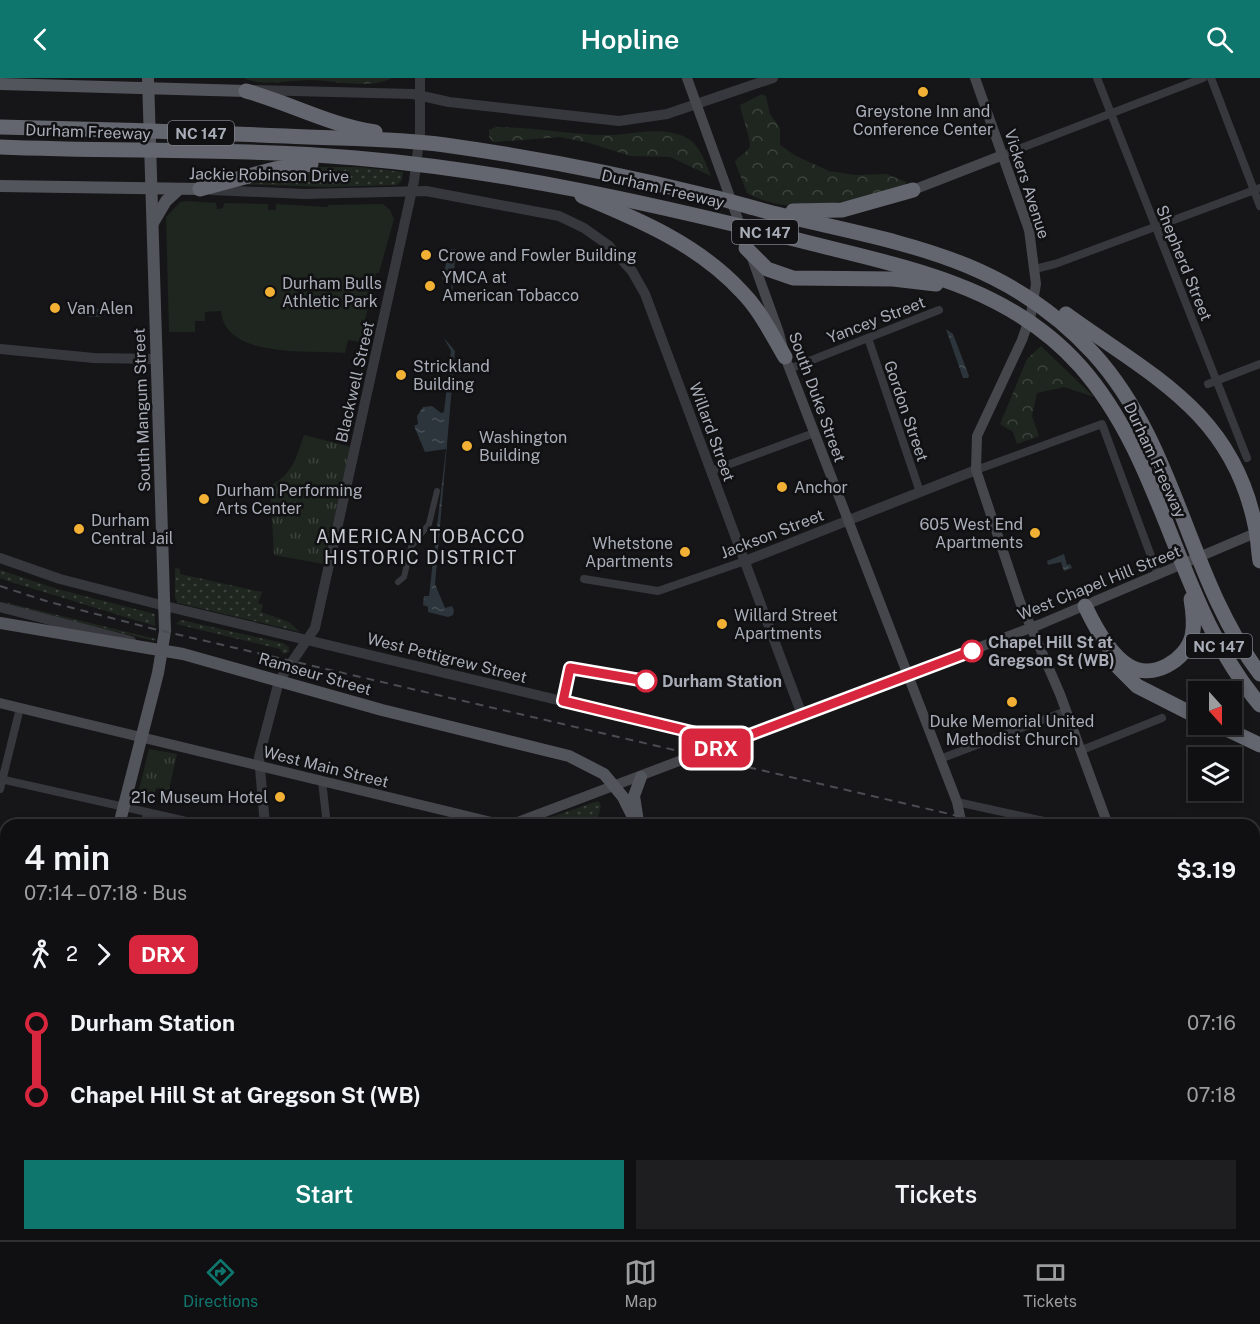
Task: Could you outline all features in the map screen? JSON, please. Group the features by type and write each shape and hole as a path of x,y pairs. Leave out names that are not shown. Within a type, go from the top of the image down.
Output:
{"highway":[{"path":"246,91 325,120 378,132 394,141"},
{"name":"Durham Freeway","path":"4,127 394,141 488,152 704,195 939,254 987,273 1031,298 1076,335 1110,372 1131,402 1155,448 1228,621 1260,674"},
{"name":"Durham Freeway","path":"4,147 351,158 483,172 638,201 903,266 940,277 992,298 1035,325 1064,350 1110,405 1141,465 1223,654 1260,705"},
{"path":"200,189 275,169 351,158"},
{"path":"534,181 580,195 637,218 699,254 743,293 787,363"},
{"path":"704,195 788,210 815,212 858,207 913,190"},
{"path":"746,248 763,266 781,276 813,280 893,279 927,282 992,298"},
{"path":"1031,298 1043,300 1119,350 1170,385 1194,408 1229,456 1243,488 1258,532 1260,561"},
{"path":"1081,608 1122,660 1135,668 1157,669 1179,658 1190,642 1194,625 1190,581"},
{"path":"1081,608 1108,656 1137,686 1188,712"},
{"path":"1239,735 1260,745"}],"main road":[{"name":"South Duke Street","path":"687,78 787,363 957,802 961,819"},
{"name":"Vickers Avenue","path":"975,78 1029,230 1035,271 1031,314 1020,346 977,436 976,470 1011,579 1082,750 1106,819"},
{"path":"0,84 148,83 246,91"},
{"name":"South Mangum Street","path":"121,819 163,650 165,606 148,83"},
{"path":"913,190 1003,155"},
{"name":"Jackie Robinson Drive","path":"3,184 200,189"},
{"path":"152,224 166,201 179,189"},
{"name":"West Chapel Hill Street","path":"526,819 1081,608 1258,532"},
{"path":"0,623 142,646"},
{"name":"Ramseur Street","path":"142,646 578,759 595,767 614,786 634,819"},
{"name":"West Main Street","path":"0,703 473,819"},
{"path":"637,819 634,796 641,777"}],"street":[{"name":"Blackwell Street","path":"279,681 315,628 412,191 418,149 420,78"},
{"path":"246,91 255,89 420,96 449,102 611,121 652,118 773,78"},
{"name":"Shepherd Street","path":"1097,78 1212,382 1247,458"},
{"path":"1003,155 1203,78"},
{"path":"1211,78 1257,189 1260,206"},
{"name":"Jackie Robinson Drive","path":"200,189 304,194 412,191 443,194 535,211"},
{"path":"1035,271 1257,189"},
{"name":"Willard Street","path":"535,211 559,216 591,232 618,254 632,271 645,294 802,715"},
{"name":"Yancey Street","path":"787,363 868,338 939,310"},
{"name":"Gordon Street","path":"868,338 920,492"},
{"path":"0,349 94,358 157,359"},
{"path":"1212,382 1260,364"},
{"name":"Jackson Street","path":"584,579 658,591 745,561 976,470 1102,424 1158,575"},
{"path":"711,471 814,434"},
{"path":"398,582 404,578 411,547 429,524 437,491"},
{"name":"West Pettigrew Street","path":"0,558 60,579 165,606 696,733 707,737 715,748"},
{"name":"Ramseur Street","path":"0,607 124,638 142,646"},
{"path":"264,819 258,765 279,681"},
{"path":"0,789 20,708"},
{"path":"940,759 1066,711"},
{"path":"1082,750 1161,718"},
{"path":"1,779 177,819"},
{"path":"322,781 326,819"},
{"path":"957,802 1035,819"},
{"path":"146,812 147,819"}],"green space":[{"path":"244,78 392,78 383,82 362,84 309,80 268,83"},
{"path":"762,94 766,96 770,114 780,128 780,145 796,156 829,171 856,175 886,174 907,182 905,185 846,201 805,206 766,201 747,193 735,162 750,145 740,105"},
{"path":"496,127 601,135 656,131 677,134 696,145 711,176 670,157 630,156 589,143 560,137 493,142 489,137 489,130"},
{"path":"308,167 359,167 403,172 402,180 397,185 328,187 235,184"},
{"name":"Durham Bulls Athletic Park","path":"180,202 216,203 217,209 223,208 224,203 268,204 268,210 276,210 276,204 328,207 328,205 383,204 390,210 394,219 379,273 376,273 360,342 348,340 345,353 291,351 252,345 237,337 226,326 221,311 205,312 205,321 195,321 195,332 169,332 166,217"},
{"path":"1041,346 1094,397 1064,387 1037,393 1032,416 1039,436 1017,444 1013,432 1000,424 1027,359"},
{"path":"304,435 351,447 323,564 274,555 270,486 289,471"},
{"path":"175,568 180,569 180,574 262,592 258,603 263,605 261,612 289,622 300,632 178,603 175,598"},
{"path":"0,570 57,589 155,614 155,626 11,582 0,578"},
{"path":"0,601 156,639 155,641 29,611"},
{"path":"181,620 283,643 289,647 289,652 283,654 280,649 176,624"},
{"path":"149,749 177,754 169,790 156,788 152,805 136,802"},
{"path":"598,801 601,805 598,819 551,819 551,817"}],"water":[{"path":"450,249 456,249 452,294 451,280 442,279"},
{"path":"82,308 102,309 101,317 82,316"},
{"path":"946,329 953,334 968,378 963,378"},
{"path":"444,338 455,351 435,584 445,608 452,606 454,610 453,615 448,617 428,612 428,607 423,605 424,596 429,596 446,449 425,452 414,426 418,424 417,416 423,407 432,406 441,413 444,412 451,351"},
{"path":"1064,554 1067,565 1070,564 1072,568 1064,571 1061,562 1048,565 1047,561"}],"railway":[{"path":"0,586 46,601 154,629 971,819"}],"bus line":[{"name":"DRX","path":"646,681 570,668 563,701 703,735 715,748 972,651"}],"place":[{"name":"Greystone Inn and Conference Center","path":"923,92"},
{"name":"Crowe and Fowler Building","path":"426,255"},
{"name":"YMCA at American Tobacco","path":"430,286"},
{"name":"Durham Bulls Athletic Park","path":"270,292"},
{"name":"Van Alen","path":"55,308"},
{"name":"Strickland Building","path":"401,375"},
{"name":"Washington Building","path":"467,446"},
{"name":"Anchor","path":"782,487"},
{"name":"Durham Performing Arts Center","path":"204,499"},
{"name":"Durham Central Jail","path":"79,529"},
{"name":"605 West End Apartments","path":"1035,533"},
{"name":"Whetstone Apartments","path":"685,552"},
{"name":"Willard Street Apartments","path":"722,624"},
{"name":"Chapel Hill St at Gregson St (WB)","path":"972,651"},
{"name":"Durham Station","path":"646,681"},
{"name":"Duke Memorial United Methodist Church","path":"1012,702"},
{"name":"21c Museum Hotel","path":"280,797"}],"district":[{"name":"AMERICAN TOBACCO HISTORIC DISTRICT","path":"421,546"}]}
